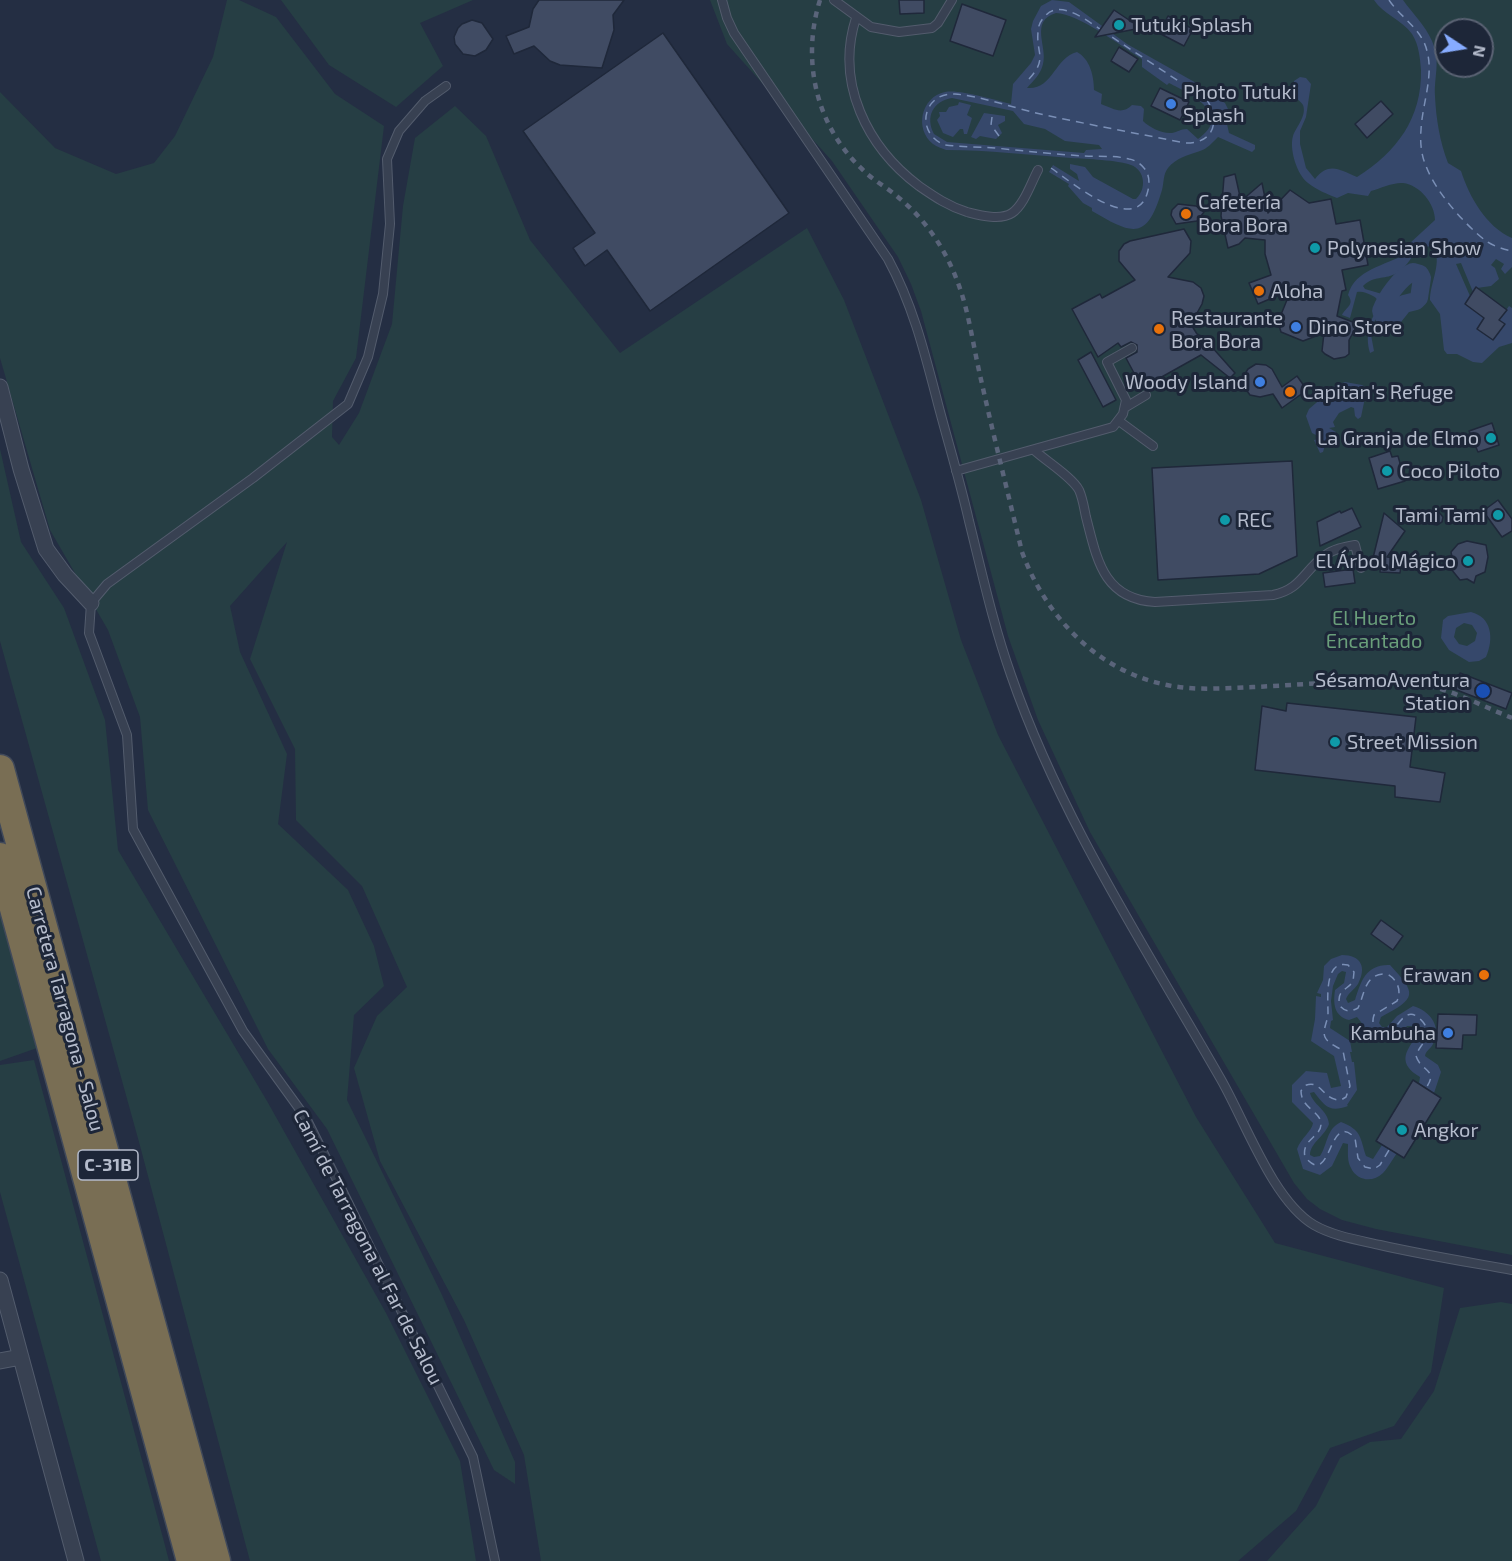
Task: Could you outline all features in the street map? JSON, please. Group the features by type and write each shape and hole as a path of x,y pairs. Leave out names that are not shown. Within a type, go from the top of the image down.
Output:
{"highway":[{"name":"Carretera Tarragona - Salou","path":"0,769 216,1561"},
{"name":"Carretera Tarragona - Salou","path":"0,857 191,1561"}],"street":[{"path":"0,387 21,469 46,549 65,575 91,603"},
{"path":"0,1280 76,1561"},
{"path":"0,1361 21,1356"}],"lane":[{"path":"722,0 734,33 902,284 912,309 956,471 992,618 1031,731 1052,780 1093,858 1224,1084 1290,1207 1314,1225 1346,1238 1422,1255 1512,1270"},
{"path":"834,0 864,24 878,30 899,32 935,26 952,0"},
{"path":"856,18 852,34 850,65 856,105 883,153 901,172 951,207 975,214 1001,216 1008,215 1017,208 1038,170"},
{"path":"91,603 108,584 254,478 348,404 368,357 383,294 390,224 387,159 399,130 425,101 446,86"},
{"path":"956,471 1106,430 1119,421 1126,407 1126,400 1107,362 1132,348"},
{"path":"1126,407 1146,395"},
{"path":"1119,421 1153,446"},
{"path":"1034,450 1077,487 1102,572 1110,583 1123,594 1136,600 1155,602 1273,595 1288,592 1325,556 1338,549 1354,545 1360,568"},
{"name":"Camí de Tarragona al Far de Salou","path":"91,603 89,633 126,735 133,829 243,1031 306,1118 375,1257 473,1457 495,1561"}],"green space":[{"path":"227,0 239,0 276,17 335,94 384,126 356,358 333,401 332,437 339,445 359,413 392,324 403,206 415,138 455,106 486,136 530,240 620,353 807,228 844,300 921,500 961,640 998,735 1196,1117 1275,1243 1444,1288 1431,1372 1394,1426 1330,1448 1296,1511 1238,1561 541,1561 524,1455 464,1320 380,1161 354,1068 377,1016 407,987 362,886 296,820 295,749 250,659 287,542 230,606 240,652 287,754 278,824 348,890 374,946 384,986 354,1015 347,1100 442,1295 515,1462 515,1484 494,1470 327,1129 268,1049 148,810 140,717 108,630 50,530 0,358 0,92 55,148 116,174 154,163 175,136 213,57"},
{"path":"281,0 473,0 420,23 443,66 396,107 329,65"},
{"name":"El Huerto Encantado","path":"710,0 1512,0 1512,1255 1376,1229 1342,1220 1320,1209 1307,1199 1294,1183 1090,832 1038,720 1008,636 921,311 898,257 832,161 727,44"},
{"path":"0,449 21,542 64,608 105,720 118,850 267,1101 386,1313 460,1461 476,1561 250,1561 139,1142 0,641"},
{"path":"0,913 37,1048 0,1061"},
{"path":"34,1060 169,1561 101,1561 0,1192 0,1065"},
{"path":"1501,1302 1512,1304 1512,1561 1267,1561 1316,1506 1340,1458 1370,1442 1401,1439 1434,1391 1460,1308"}],"water":[{"path":"1052,0 1069,2 1127,44 1198,84 1225,103 1231,115 1227,117 1225,123 1229,133 1255,145 1255,149 1252,152 1218,137 1205,149 1182,157 1168,168 1156,207 1144,225 1137,229 1118,225 1092,211 1092,208 1083,203 1068,186 1069,184 1049,172 1053,165 1079,181 1077,174 1070,169 1070,164 1085,167 1093,177 1136,199 1142,190 1143,180 1136,167 1102,160 946,150 933,144 923,130 922,122 926,107 937,95 951,91 1011,104 1013,84 1035,55 1031,29 1041,6","holes":["1056,13 1076,19 1100,32 1142,59 1142,67 1167,85 1169,83 1197,99 1210,113 1212,121 1208,130 1198,139 1187,129 1172,133 1164,132 1152,128 1143,121 1144,109 1141,106 1132,105 1121,110 1101,104 1102,94 1094,90 1088,63 1077,52 1064,60 1043,84 1027,88 1039,74 1043,64 1041,35 1043,22","952,98 1013,111 1024,124 1045,129 1065,141 1099,145 1102,149 1086,150 1084,153 947,142 934,134 930,122 932,111 936,106"]},
{"path":"1374,0 1403,0 1429,35 1434,47 1437,122 1448,163 1461,171 1474,200 1487,219 1512,238 1512,267 1505,274 1501,269 1504,264 1496,259 1491,265 1495,268 1499,279 1491,286 1477,288 1473,292 1461,263 1456,264 1470,296 1465,304 1484,318 1477,329 1493,340 1504,324 1499,320 1509,306 1512,308 1512,343 1499,347 1482,363 1473,362 1457,354 1447,354 1444,350 1440,314 1430,300 1437,259 1433,246 1420,249 1395,274 1371,280 1363,286 1365,289 1382,294 1371,335 1374,351 1370,353 1368,331 1378,301 1368,294 1357,292 1350,318 1342,315 1351,301 1348,295 1357,279 1372,269 1405,254 1409,244 1435,220 1432,208 1421,191 1403,183 1371,191 1368,196 1348,193 1337,198 1308,183 1300,174 1295,161 1292,141 1304,109 1293,95 1294,81 1300,77 1306,78 1311,84 1306,117 1300,131 1300,144 1306,168 1315,179 1320,173 1330,169 1340,170 1357,177 1395,145 1412,118 1420,87 1421,70 1418,47 1408,29"},
{"path":"959,102 971,105 967,115 972,118 967,134 960,129 953,137 943,133 937,120 940,116 939,112 946,112 949,107 958,105"},
{"path":"984,113 1005,116 1005,121 998,125 1002,133 996,139 971,137"},
{"path":"1345,382 1367,388 1361,417 1358,419 1355,416 1354,408 1351,407 1339,413 1333,422 1335,427 1329,428 1336,432 1334,440 1327,439 1323,452 1320,453 1314,440 1322,438 1312,433 1306,416 1309,409 1323,397 1330,403 1338,399 1333,387"},
{"path":"1471,612 1483,619 1490,636 1486,657 1479,661 1469,662 1449,650 1441,638 1443,620 1448,616","holes":["1464,623 1472,625 1477,633 1475,641 1467,646 1459,644 1454,637 1456,628"]},
{"path":"1342,955 1354,957 1362,967 1358,984 1346,999 1348,1003 1355,1000 1362,980 1370,971 1375,967 1390,965 1409,989 1409,995 1401,1005 1381,1017 1379,1023 1382,1027 1387,1027 1397,1016 1413,1006 1429,1015 1436,1031 1433,1044 1425,1056 1438,1065 1441,1072 1434,1093 1419,1083 1420,1077 1408,1067 1406,1062 1409,1047 1418,1035 1414,1026 1407,1026 1397,1038 1380,1042 1372,1036 1357,1017 1349,1020 1340,1016 1334,1000 1335,990 1344,983 1346,972 1342,971 1338,974 1333,986 1331,1001 1333,1020 1330,1028 1350,1041 1357,1090 1348,1106 1336,1109 1328,1107 1314,1092 1310,1093 1326,1115 1329,1124 1312,1147 1310,1155 1320,1156 1330,1133 1341,1122 1357,1132 1366,1156 1373,1159 1382,1145 1397,1153 1383,1173 1370,1179 1357,1176 1351,1168 1348,1144 1343,1143 1332,1166 1320,1175 1303,1169 1297,1149 1313,1123 1292,1102 1292,1085 1306,1071 1327,1073 1331,1088 1341,1086 1334,1056 1311,1041 1316,996 1321,997 1321,994 1317,993 1323,980 1324,966 1331,959"}],"building":[{"path":"539,0 624,0 613,15 614,30 602,68 560,65 550,61 534,46 514,54 506,36 529,27 533,9"},
{"path":"899,0 924,0 924,13 900,14"},
{"path":"962,4 1006,20 993,56 950,41"},
{"name":"Tutuki Splash","path":"1114,10 1141,28 1095,37"},
{"path":"1168,16 1193,29 1184,46 1159,33"},
{"path":"472,20 482,23 493,39 486,50 475,56 463,54 455,44 454,37 462,24"},
{"path":"663,33 789,213 650,311 607,250 585,266 573,248 595,233 523,131"},
{"path":"1119,47 1138,59 1129,72 1111,61"},
{"path":"1160,88 1189,102 1180,120 1151,106"},
{"path":"1381,101 1393,114 1367,138 1355,124"},
{"path":"1235,174 1241,201 1262,183 1268,213 1290,190 1309,203 1331,199 1336,224 1360,220 1368,265 1342,270 1346,290 1342,291 1337,316 1358,324 1349,340 1349,354 1345,357 1334,359 1322,351 1324,333 1303,341 1281,332 1278,322 1291,290 1258,304 1249,283 1271,275 1265,254 1265,240 1245,238 1239,244 1228,248 1221,216 1224,177"},
{"name":"Cafetería Bora Bora","path":"1178,204 1196,206 1204,212 1197,221 1176,224 1171,215 1172,210"},
{"path":"1184,229 1191,241 1190,253 1168,277 1193,282 1201,288 1204,296 1202,304 1197,313 1187,318 1197,334 1203,337 1235,373 1230,378 1201,355 1142,388 1126,358 1137,352 1137,345 1131,342 1121,347 1118,343 1098,357 1072,309 1100,294 1102,298 1135,280 1119,261 1119,251 1124,244"},
{"path":"1476,287 1507,310 1499,320 1505,324 1493,340 1477,329 1484,318 1465,304"},
{"path":"1091,352 1116,400 1103,407 1078,360"},
{"path":"1256,364 1266,365 1272,369 1282,387 1297,376 1307,390 1282,408 1273,394 1260,397 1250,395 1244,387 1243,377 1248,369"},
{"name":"La Granja de Elmo","path":"1492,423 1499,445 1478,452 1469,431"},
{"name":"Coco Piloto","path":"1390,451 1392,457 1398,456 1405,481 1378,489 1369,458"},
{"name":"REC","path":"1292,461 1297,556 1259,574 1158,580 1152,468"},
{"name":"Tami Tami","path":"1498,500 1512,519 1512,531 1502,537 1483,511"},
{"path":"1352,508 1361,527 1320,546 1317,522"},
{"path":"1437,510 1443,517 1442,522 1437,525 1420,522"},
{"path":"1384,513 1405,531 1387,557 1402,559 1400,573 1380,572 1381,559 1373,558"},
{"name":"El Árbol Mágico","path":"1467,541 1486,545 1488,557 1485,572 1476,576 1474,583 1467,579 1460,580 1447,564 1452,557 1451,552 1458,544"},
{"path":"1353,569 1355,583 1325,587 1323,573"},
{"name":"SésamoAventura Station","path":"1460,673 1512,693 1506,709 1454,689"},
{"name":"Street Mission","path":"1287,703 1416,717 1410,767 1445,773 1440,802 1395,797 1395,786 1255,770 1262,706 1286,711"},
{"path":"1381,920 1403,936 1393,950 1371,934"},
{"path":"1438,1014 1477,1015 1476,1035 1463,1035 1462,1049 1436,1048"},
{"name":"Angkor","path":"1413,1080 1441,1098 1404,1158 1376,1141"}],"waterway":[{"path":"1413,272 1420,274 1422,278 1419,298 1404,304 1392,319 1384,317 1381,311 1390,294 1403,278 1413,272"}],"ferry route":[{"path":"1389,0 1421,36 1427,51 1429,70 1422,120 1421,148 1430,176 1460,217 1478,234 1486,241 1512,251"},
{"path":"1029,79 1040,61 1038,29 1046,15 1052,11 1066,10 1100,29"},
{"path":"1051,168 1086,193 1116,207 1129,209 1140,205 1148,191 1149,180 1146,171 1139,163 1131,159 945,145 929,132 926,114 936,99 944,95 955,94 985,99 1054,117 1185,143 1202,140 1208,136 1214,124 1207,100 1106,33"},
{"path":"992,117 991,125 999,136"},
{"path":"1389,1150 1380,1165 1374,1169 1365,1167 1358,1158 1355,1138 1346,1132 1340,1133 1334,1140 1326,1158 1320,1164 1314,1164 1305,1157 1306,1146 1318,1132 1321,1123 1302,1097 1301,1091 1304,1086 1315,1085 1330,1097 1341,1100 1346,1097 1350,1086 1343,1051 1328,1042 1324,1034 1328,1016 1329,982 1335,968 1348,965 1354,972 1353,982 1339,997 1340,1006 1346,1010 1351,1011 1358,1008 1367,985 1374,977 1387,974 1396,982 1399,989 1397,1001 1374,1015 1373,1023 1379,1031 1390,1033 1408,1015 1412,1014 1423,1022 1427,1035 1416,1056 1431,1077 1426,1088"}],"railway":[{"path":"820,0 814,23 812,46 813,69 824,113 847,153 867,174 895,194 918,216 948,259 965,305 1022,552 1045,598 1077,638 1118,667 1142,678 1167,685 1210,689 1347,682 1404,682 1432,686 1512,718"}],"place":[{"name":"Tutuki Splash","path":"1119,25"},
{"name":"Photo Tutuki Splash","path":"1171,104"},
{"name":"Cafetería Bora Bora","path":"1186,214"},
{"name":"Polynesian Show","path":"1315,248"},
{"name":"Aloha","path":"1259,291"},
{"name":"Dino Store","path":"1296,327"},
{"name":"Restaurante Bora Bora","path":"1159,329"},
{"name":"Woody Island","path":"1260,382"},
{"name":"Capitan's Refuge","path":"1290,392"},
{"name":"La Granja de Elmo","path":"1491,438"},
{"name":"Coco Piloto","path":"1387,471"},
{"name":"Tami Tami","path":"1498,515"},
{"name":"REC","path":"1225,520"},
{"name":"El Árbol Mágico","path":"1468,561"},
{"name":"SésamoAventura Station","path":"1483,691"},
{"name":"Street Mission","path":"1335,742"},
{"name":"Erawan","path":"1484,975"},
{"name":"Kambuha","path":"1448,1033"},
{"name":"Angkor","path":"1402,1130"}]}
